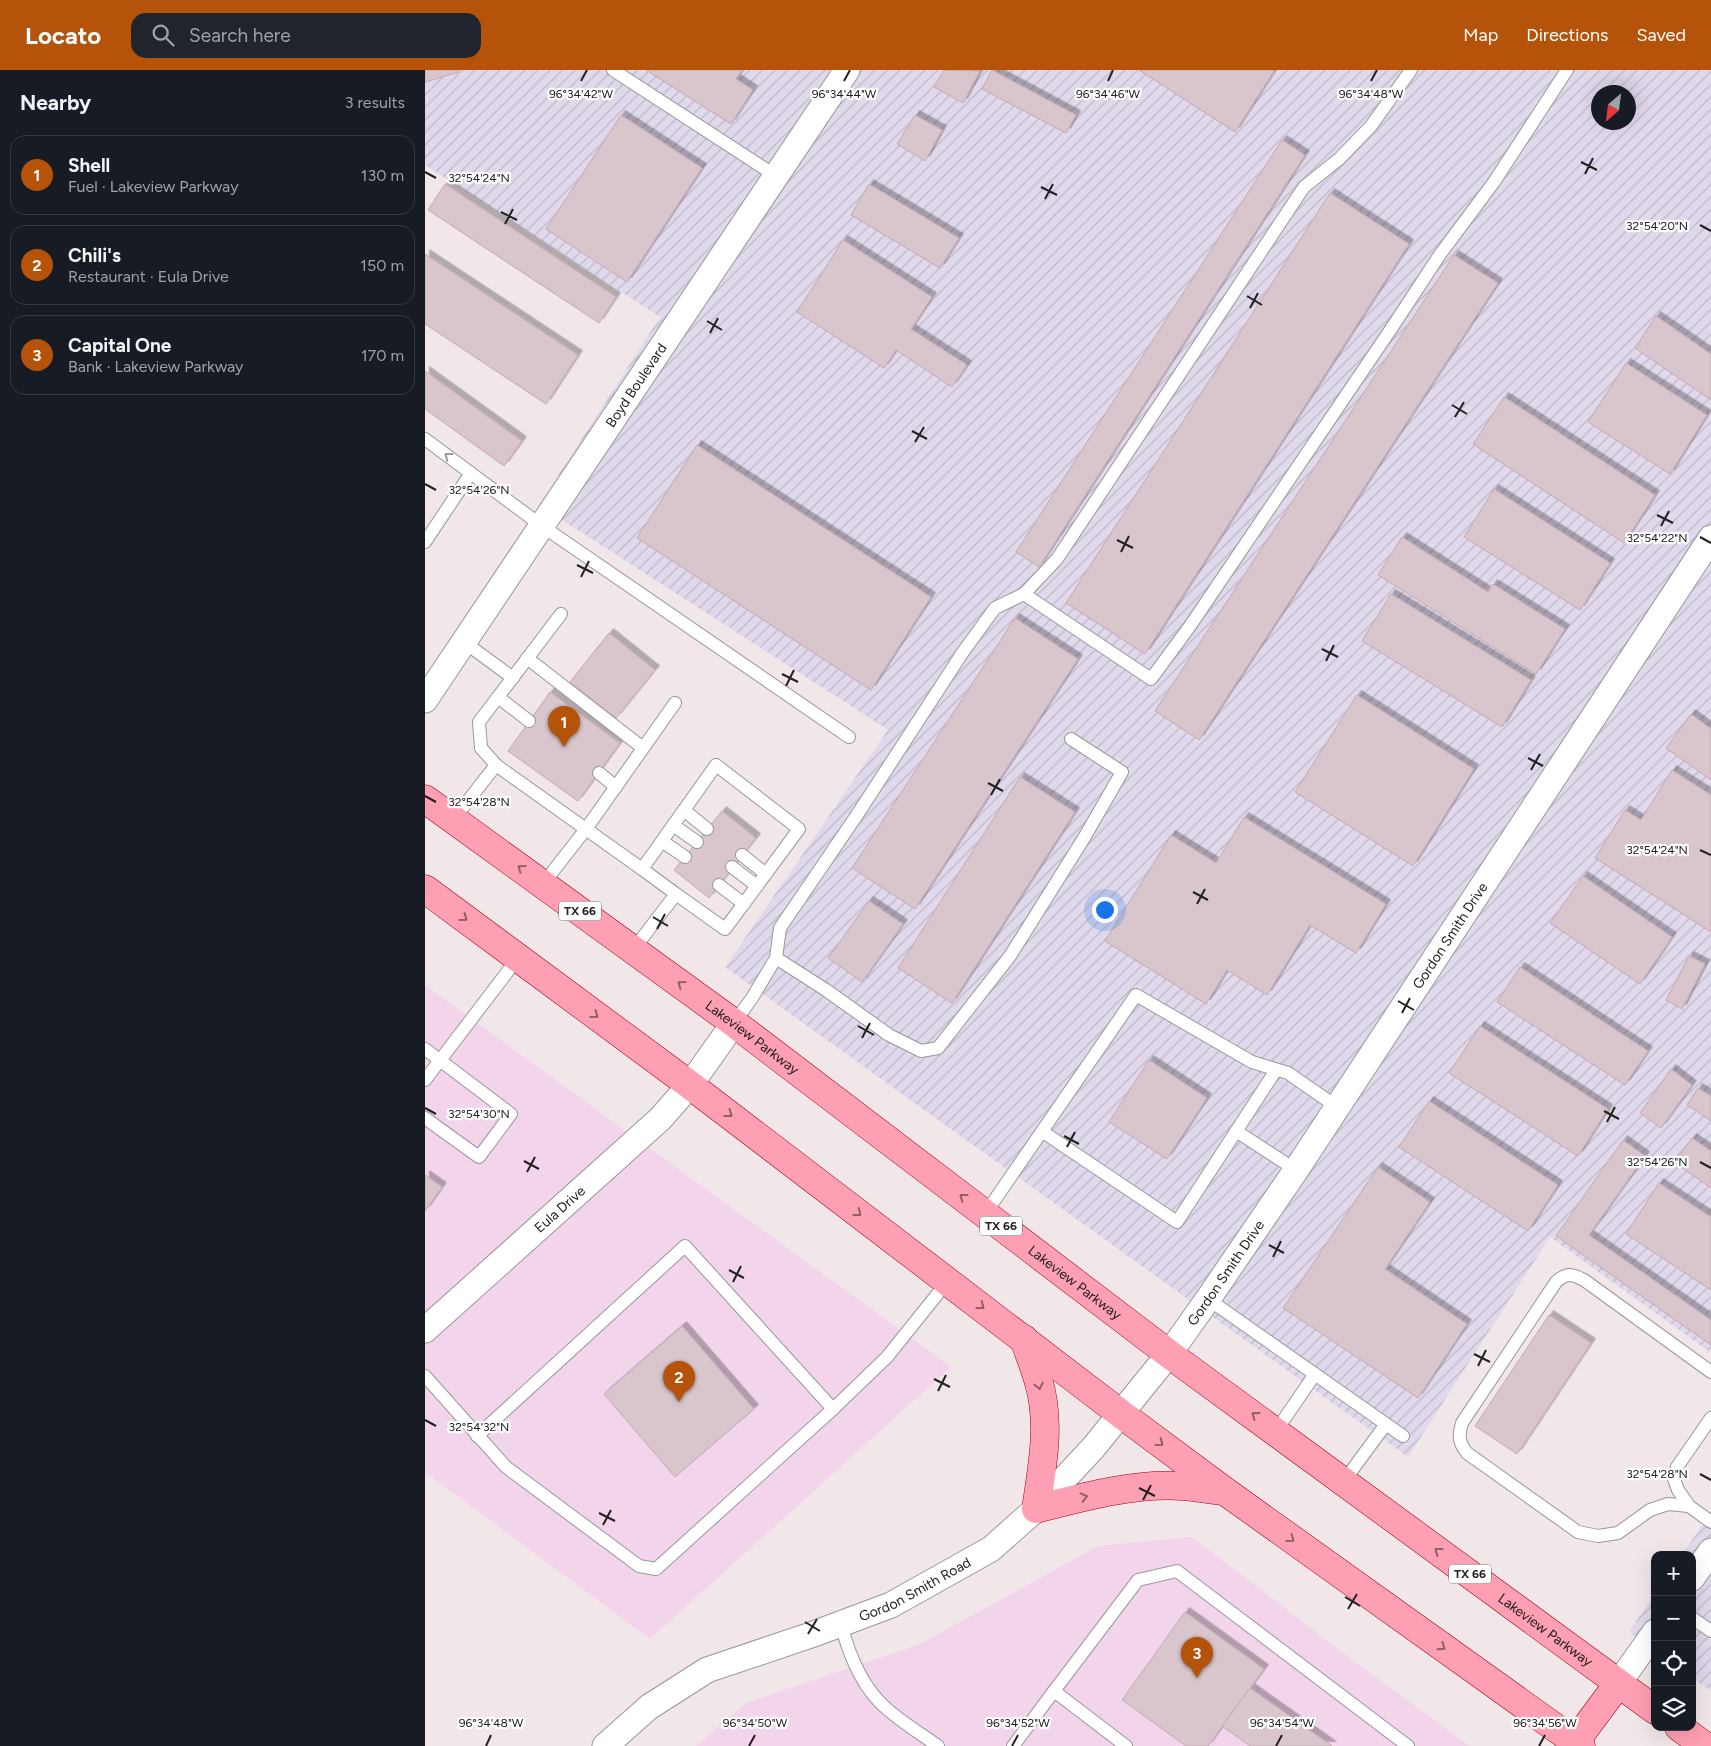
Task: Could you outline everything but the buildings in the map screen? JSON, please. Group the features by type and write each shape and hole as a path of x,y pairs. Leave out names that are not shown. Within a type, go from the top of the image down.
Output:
{"main road":[{"name":"Lakeview Parkway","path":"425,799 735,1023 1169,1354 1651,1707"},
{"path":"425,889 690,1084 1121,1414 1576,1745 1618,1684"},
{"path":"1024,1340 1040,1384 1044,1411 1045,1451 1036,1509 1093,1495 1146,1487 1181,1486 1226,1492"},
{"path":"1684,1731 1705,1746"}],"street":[{"name":"Boyd Boulevard","path":"425,700 776,176 841,72"},
{"name":"Gordon Smith Drive","path":"1169,1354 1297,1170 1711,538"},
{"name":"Eula Drive","path":"425,1330 660,1119 690,1084 735,1023"},
{"name":"Gordon Smith Road","path":"605,1746 649,1708 707,1670 891,1605 991,1549 1036,1509 1093,1448 1169,1354"},
{"path":"1696,1572 1711,1551"},
{"path":"1618,1684 1651,1638"}],"lane":[{"path":"613,70 776,176"},
{"path":"735,1023 776,958 780,928 857,815 963,652 995,608 1024,594 1057,559 1304,187 1339,159 1371,126 1411,70"},
{"path":"1024,594 1151,680 1190,626 1441,253 1494,182 1567,70"},
{"path":"425,438 542,526 849,738"},
{"path":"425,542 471,473"},
{"path":"561,614 479,722 481,748 496,765 725,929 799,829 716,765 642,869"},
{"path":"464,642 513,678"},
{"path":"527,658 643,748"},
{"path":"498,697 529,721"},
{"path":"543,884 586,829 675,703"},
{"path":"776,958 826,990 889,1035 921,1051 937,1048 1010,956 1084,838 1122,772 1071,739"},
{"path":"453,820 496,765"},
{"path":"599,773 615,787"},
{"path":"684,810 707,829"},
{"path":"673,825 697,842"},
{"path":"662,841 685,857"},
{"path":"742,855 766,874"},
{"path":"732,868 757,886"},
{"path":"719,884 743,904"},
{"path":"633,950 676,894"},
{"path":"425,1080 518,958"},
{"path":"985,1214 1136,996 1252,1062 1288,1073 1337,1108"},
{"path":"425,1050 511,1114 479,1157 425,1118"},
{"path":"1043,1132 1177,1222 1276,1070"},
{"path":"1236,1131 1297,1170"},
{"path":"477,1436 685,1246 833,1410"},
{"path":"1689,1506 1668,1504 1650,1510 1618,1533 1598,1536 1578,1532 1467,1453 1460,1444 1459,1433 1462,1423 1556,1282 1564,1275 1574,1275 1584,1280 1711,1372"},
{"path":"425,1376 506,1467 639,1566 656,1569 833,1410 887,1357 948,1281"},
{"path":"1208,1299 1403,1436"},
{"path":"1276,1431 1315,1374"},
{"path":"1711,1418 1677,1468 1674,1479 1677,1490 1689,1506 1711,1522"},
{"path":"1344,1481 1386,1424"},
{"path":"1013,1746 1138,1580 1177,1571 1408,1746"},
{"path":"1696,1621 1711,1631"},
{"path":"841,1624 848,1651 866,1684 886,1708 938,1746"},
{"path":"1053,1691 1127,1746"}],"shaded area":[{"path":"425,70 1711,70 1711,1353 1550,1237 1408,1457 725,967 888,730 539,505 660,317 425,165"},
{"path":"425,985 951,1367 650,1639 425,1472"},
{"path":"1711,1512 1711,1691 1696,1681 1696,1551 1685,1551"},
{"path":"1192,1537 1469,1746 696,1746 746,1703 920,1644 1098,1546"},
{"path":"1651,1600 1651,1648 1629,1632"}],"place":[{"name":"Shell","path":"564,747"},
{"name":"Chili's","path":"679,1402"},
{"name":"Capital One","path":"1197,1678"}]}
